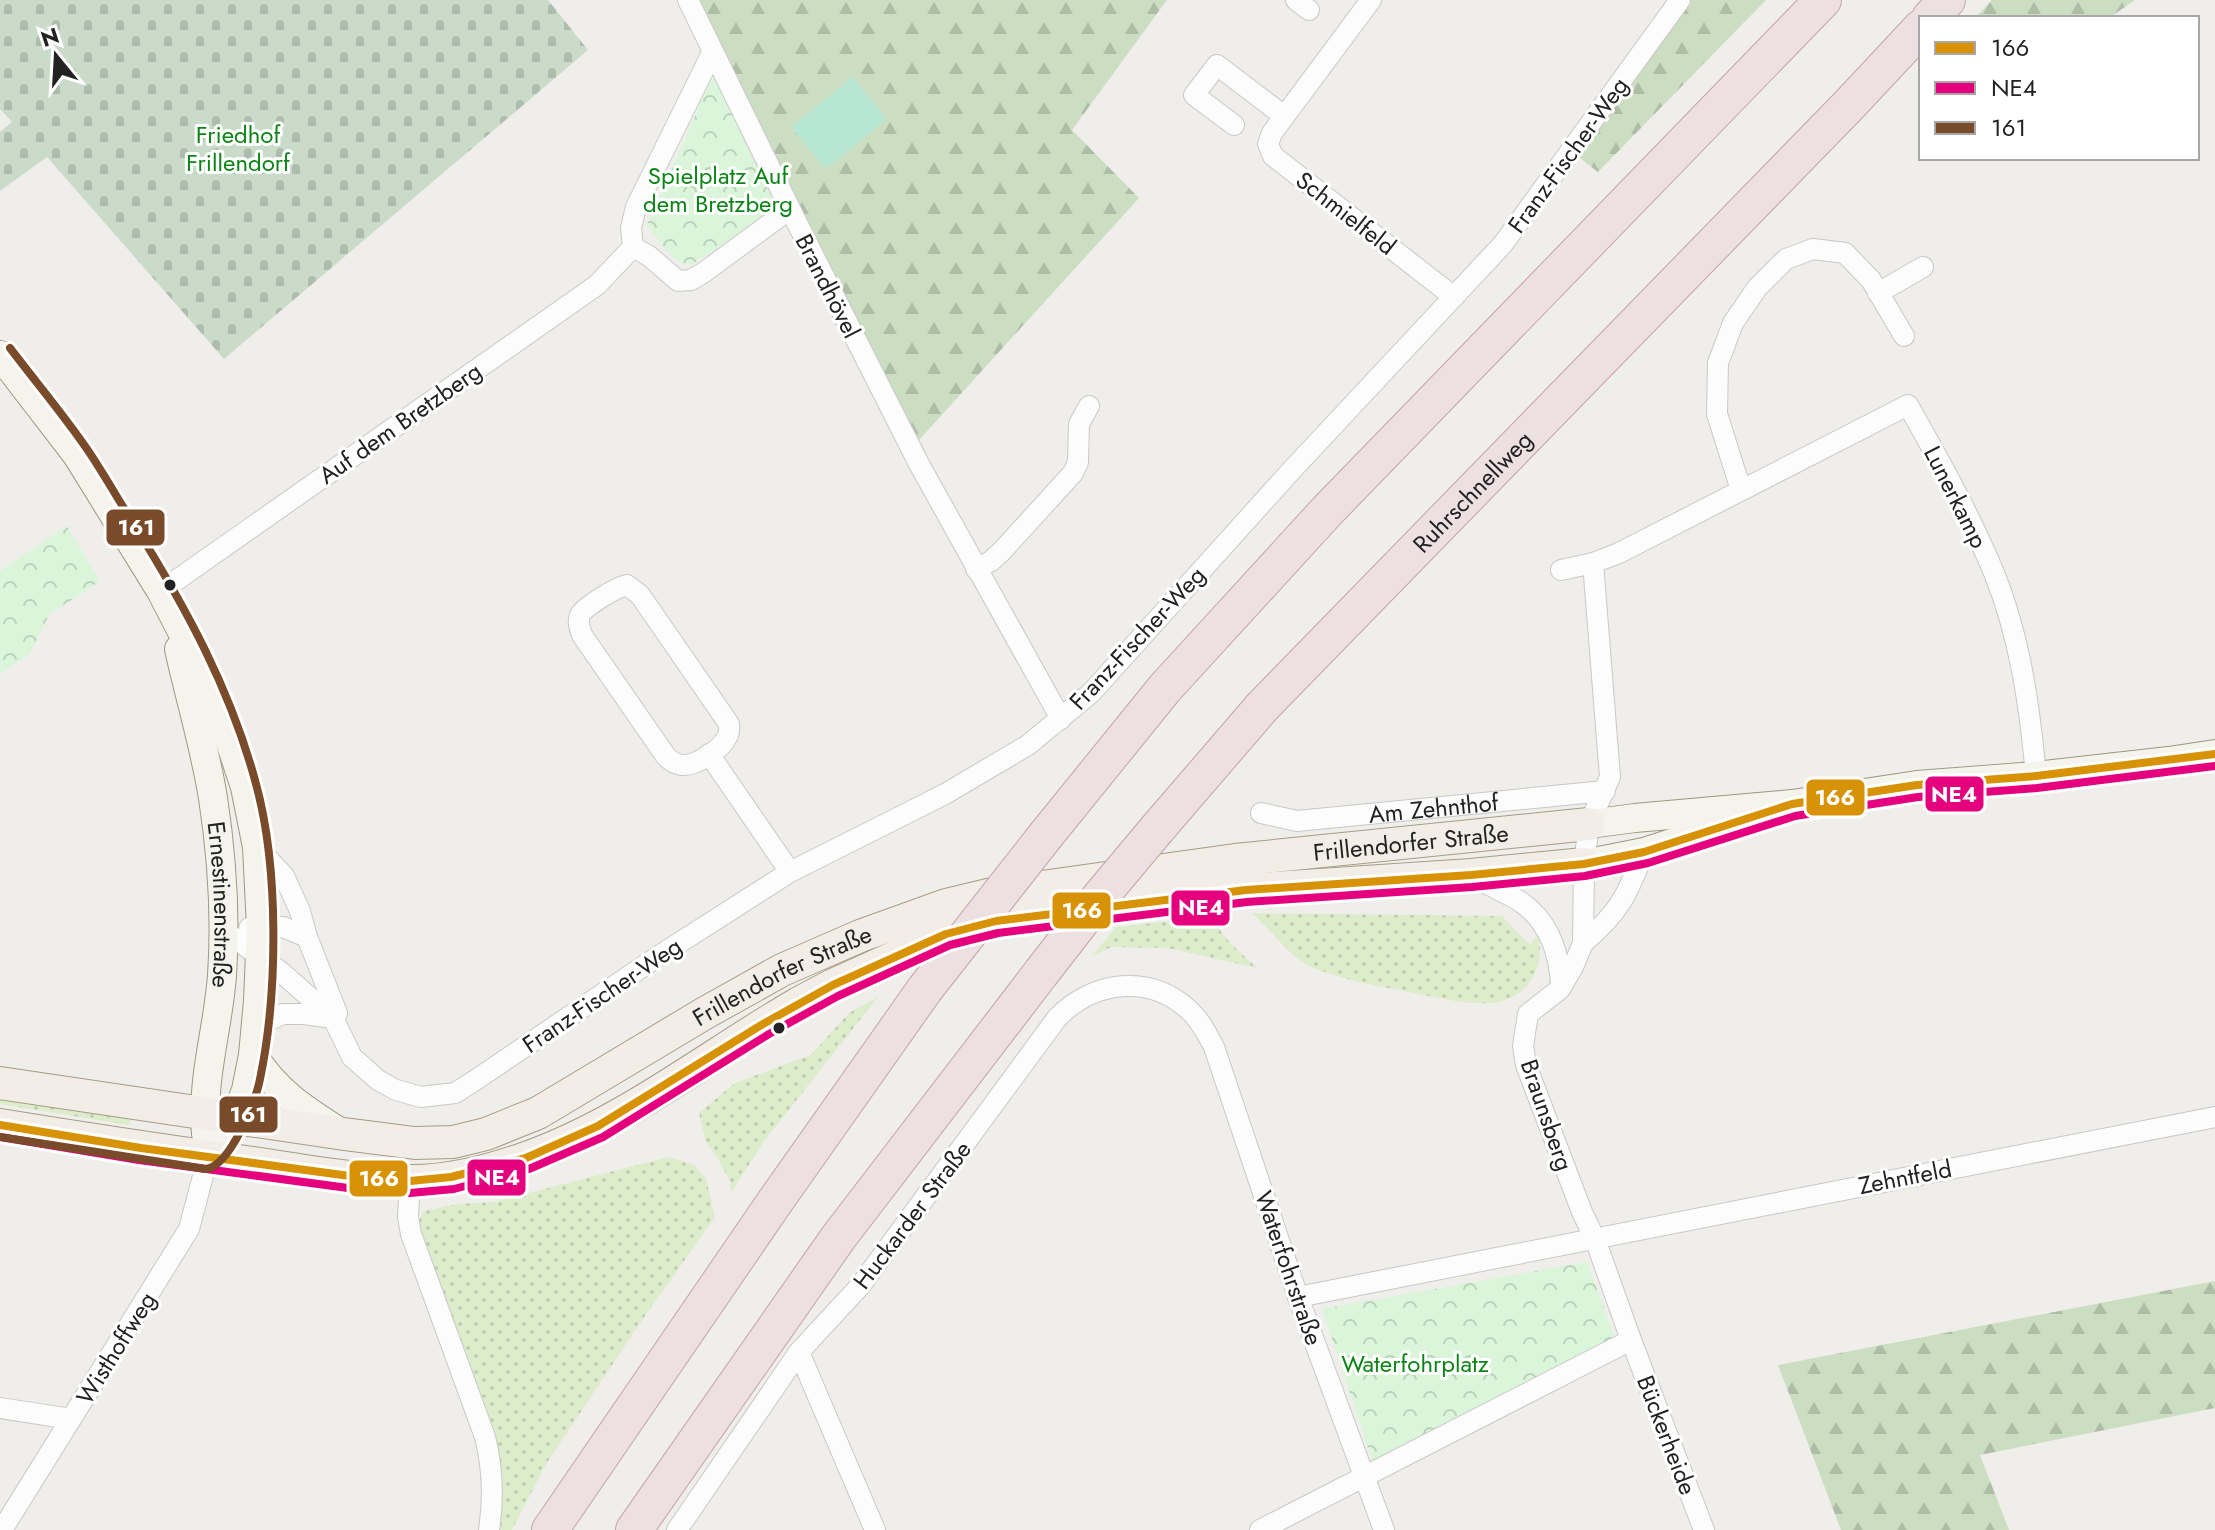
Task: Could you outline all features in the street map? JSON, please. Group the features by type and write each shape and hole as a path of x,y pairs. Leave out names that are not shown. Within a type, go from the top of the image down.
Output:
{"highway":[{"path":"1776,50 1808,0"},
{"path":"550,1530 925,989 1165,688 1327,511 1823,0"},
{"path":"1932,16 1947,0"},
{"name":"Ruhrschnellweg","path":"634,1530 838,1238 1100,897 1157,829 1262,707 1919,30"}],"main road":[{"name":"Ernestinenstraße","path":"0,355 77,455 161,591 214,694 245,787 257,847 261,928 256,1026 246,1090 220,1116 208,1157"},
{"name":"Ernestinenstraße","path":"161,591 179,647 213,796 223,880 222,976 206,1083 220,1116"},
{"path":"1589,824 1792,804 1917,785 2036,776 2215,754"},
{"path":"1584,864 1644,852 1792,804"},
{"name":"Frillendorfer Straße","path":"0,1083 344,1134 453,1142 486,1134 538,1113 782,970 946,905 992,894 1235,860 1589,824"},
{"name":"Frillendorfer Straße","path":"0,1125 350,1176 410,1181 451,1177 496,1167 598,1126 763,1024 833,985 946,934 996,921 1217,894 1584,864"},
{"path":"253,1055 283,1093 344,1134"}],"street":[{"name":"Brandhövel","path":"688,0 919,464 1061,719"},
{"name":"Schmielfeld","path":"1371,0 1284,116 1268,144 1273,156 1454,297"},
{"name":"Franz-Fischer-Weg","path":"222,929 281,972 333,1018 352,1057 378,1080 413,1096 433,1097 455,1093 790,872 945,794 1028,745 1091,693 1290,472 1503,244 1680,0"},
{"path":"712,53 636,207 631,228 633,247 649,256 678,281 691,280 790,209"},
{"path":"1234,125 1194,95 1217,65 1284,116"},
{"name":"Auf dem Bretzberg","path":"161,591 597,285 633,247"},
{"path":"1741,490 1717,414 1718,363 1733,323 1757,288 1786,259 1813,249 1845,253 1871,280 1904,336"},
{"path":"1878,293 1923,267"},
{"name":"Lunerkamp","path":"1561,570 1619,553 1908,405 1961,501 1994,574 2007,612 2024,684 2036,776"},
{"path":"976,569 1001,552 1073,473 1078,462 1079,424 1089,406"},
{"path":"1584,864 1589,824 1610,777 1593,563"},
{"path":"620,586 634,588 640,595 725,716 729,734 709,754 691,764 671,762 582,635 579,617 620,586"},
{"path":"709,754 790,872"},
{"name":"Am Zehnthof","path":"1261,813 1297,821 1605,791"},
{"name":"Franz-Fischer-Weg","path":"257,847 284,876 294,894 337,1013 333,1018"},
{"path":"1583,943 1605,924 1625,898 1644,852"},
{"name":"Braunsberg","path":"1584,864 1583,943 1560,989 1528,1014 1523,1046 1526,1065 1595,1239"},
{"name":"Frillendorfer Straße","path":"1471,875 1531,910 1555,946 1561,984"},
{"path":"222,929 283,927 307,937"},
{"name":"Huckarder Straße","path":"677,1530 799,1352 860,1286 1057,1018 1080,998 1110,987 1139,986 1170,997 1189,1010"},
{"name":"Waterfohrstraße","path":"1189,1010 1214,1047 1298,1297 1384,1530"},
{"path":"256,1026 283,1014 333,1018"},
{"name":"Zehntfeld","path":"1595,1239 2215,1117"},
{"name":"Wisthoffweg","path":"2,1530 189,1229 208,1157"},
{"path":"410,1181 408,1217 411,1234 491,1460 493,1487 489,1530"},
{"path":"1260,1530 1631,1340 1595,1239 1298,1297"},
{"name":"Bückerheide","path":"1631,1340 1704,1530"},
{"path":"799,1352 875,1530"},
{"path":"0,1408 71,1419"}],"green space":[{"name":"Friedhof Frillendorf","path":"0,0 548,0 588,50 224,359 47,157 0,191 0,132 12,122 0,109"},
{"path":"700,0 1167,0 1072,130 1139,198 919,440 779,165"},
{"path":"1685,0 1766,0 1598,172 1576,155"},
{"path":"1992,0 2135,0 2112,16 1977,16"},
{"name":"Spielplatz Auf dem Bretzberg","path":"716,68 784,206 691,265 674,260 647,225"},
{"path":"853,77 887,119 826,169 791,127"},
{"path":"67,526 100,581 49,615 29,655 0,674 0,571"},
{"path":"1252,913 1502,916 1530,945 1538,935 1539,959 1532,980 1516,995 1493,1003 1453,1001 1362,983 1312,967 1288,950"},
{"path":"1210,917 1230,943 1257,968 1168,948 1111,947 1092,956 1116,927"},
{"path":"878,997 764,1141 731,1193 730,1181 706,1142 699,1113 735,1083 811,1055 849,1013"},
{"path":"0,1095 131,1115 129,1125 0,1104"},
{"path":"668,1157 694,1165 706,1179 715,1217 546,1464 512,1530 499,1530 500,1458 480,1392 417,1236 418,1222 424,1211 458,1204 494,1202"},
{"name":"Waterfohrplatz","path":"1587,1262 1616,1340 1373,1463 1322,1309"},
{"path":"2215,1281 2215,1408 1980,1455 2009,1530 1841,1530 1778,1365"}],"transit line":[{"name":"161","path":"0,1137 206,1169 215,1165 233,1145 258,1089 266,1045 273,970 272,892 264,817 234,716 205,650 172,588 99,468 10,348"},
{"name":"166","path":"0,1125 141,1148 350,1176 410,1181 451,1177 526,1158 598,1126 763,1024 833,985 946,934 996,921 1246,890 1584,864 1644,852 1792,804 1917,785 2036,776 2215,754"},
{"name":"NE4","path":"0,1137 139,1160 348,1188 410,1193 454,1189 529,1169 603,1137 769,1034 838,996 950,945 998,933 1247,902 1585,876 1648,863 1795,816 1918,797 2037,788 2215,766"}]}
